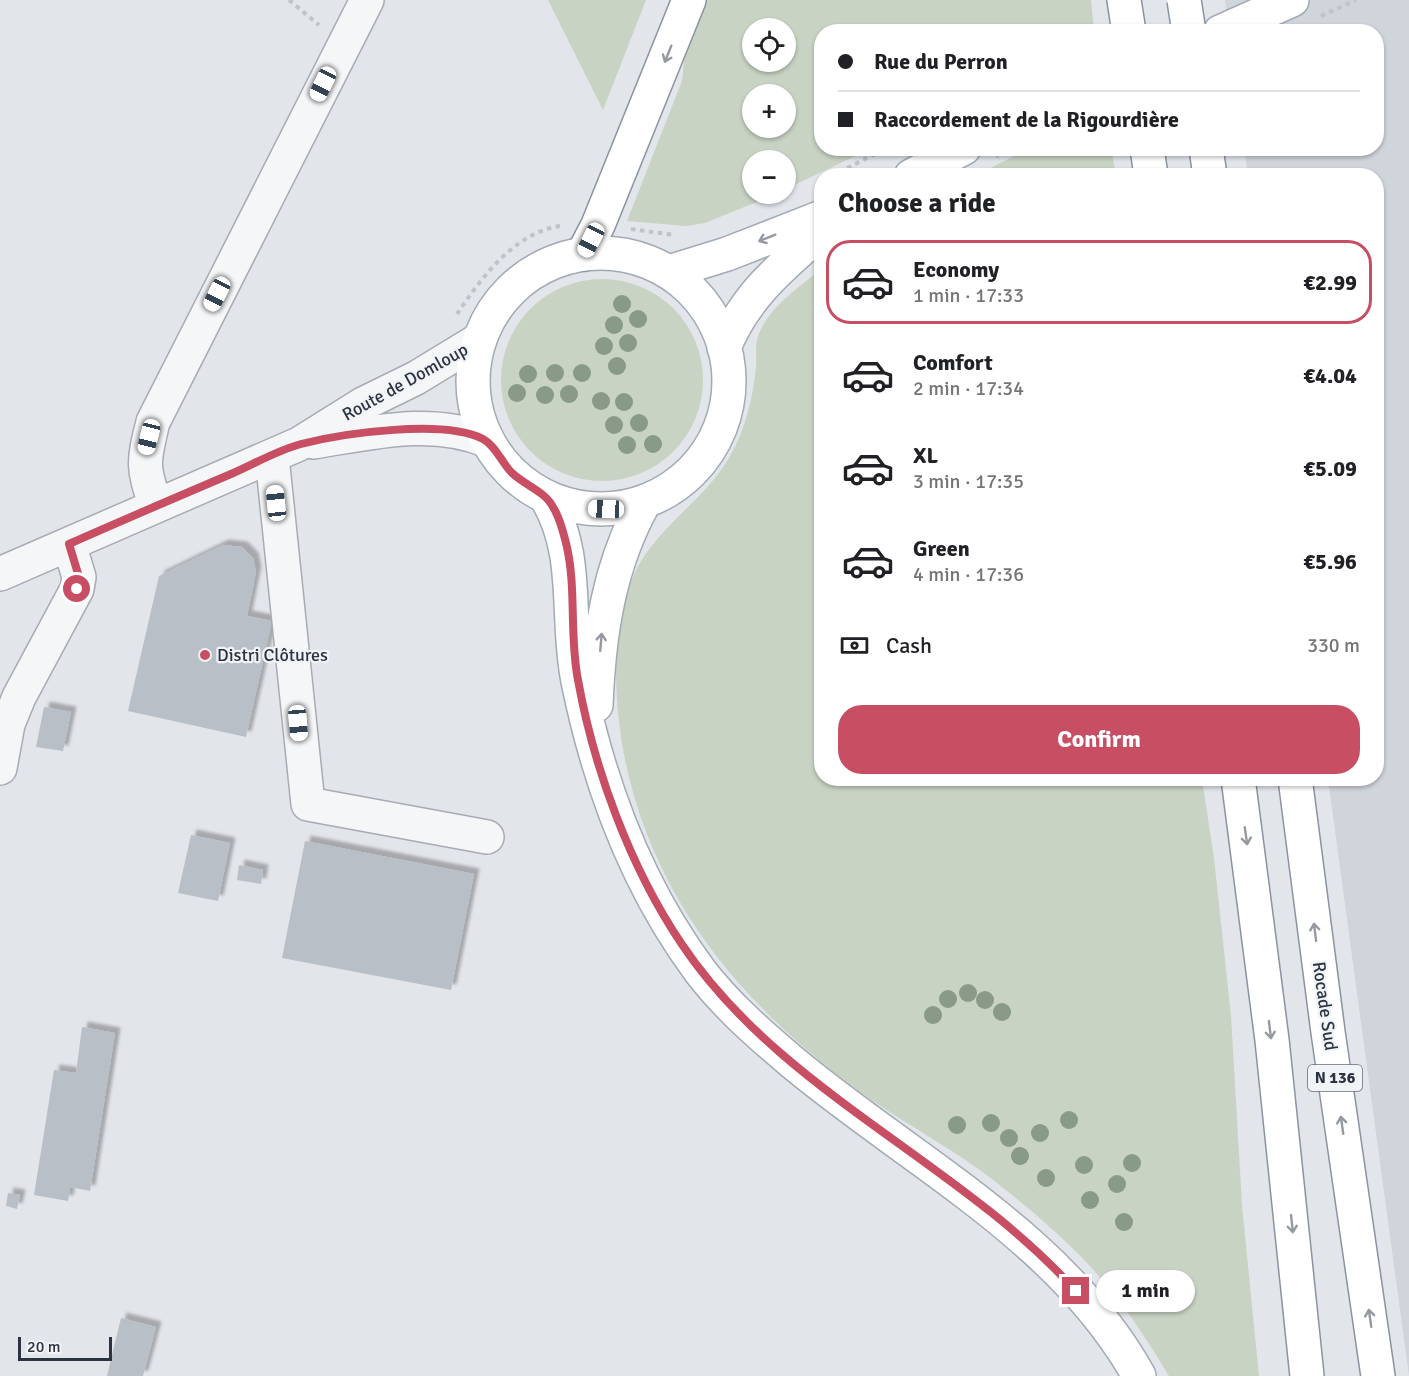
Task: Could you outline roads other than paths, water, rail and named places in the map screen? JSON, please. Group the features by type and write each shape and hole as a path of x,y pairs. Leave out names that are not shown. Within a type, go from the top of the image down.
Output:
{"main road":[{"path":"583,254 610,195 689,0"},
{"path":"1124,0 1128,24"},
{"path":"1184,0 1188,24"},
{"path":"1237,24 1285,2"},
{"path":"926,168 949,156"},
{"path":"669,272 727,254 814,220"},
{"path":"724,348 734,322 748,304 776,272 814,238"},
{"path":"601,253 636,258 669,272 698,297 709,313 724,348 728,390 719,431 703,457 681,480 645,501 615,508 585,508 546,497 513,474 488,441 475,401 474,380 480,339 499,304 528,276 564,259 583,254 601,253"},
{"path":"546,497 558,516 567,545 577,679 612,804 643,877 680,942 721,996 746,1022 811,1078 986,1209 1064,1278 1100,1318 1125,1351 1139,1376"},
{"path":"594,742 603,616 620,559 645,501"},
{"path":"1239,786 1273,1052 1307,1376"},
{"name":"Rocade Sud","path":"1296,786 1330,1044 1378,1376"}],"street":[{"path":"156,506 144,474 145,453 153,422 342,45 367,0"},
{"name":"Route de Domloup","path":"0,574 286,451 363,404 416,378 480,339"},
{"name":"Route de Domloup","path":"286,451 403,429 438,428 465,432 488,441"},
{"path":"286,451 308,804 487,837"},
{"path":"0,768 8,724 19,697 77,589 79,577 69,544"}],"place":[{"name":"Distri Clôtures","path":"205,655"}]}
